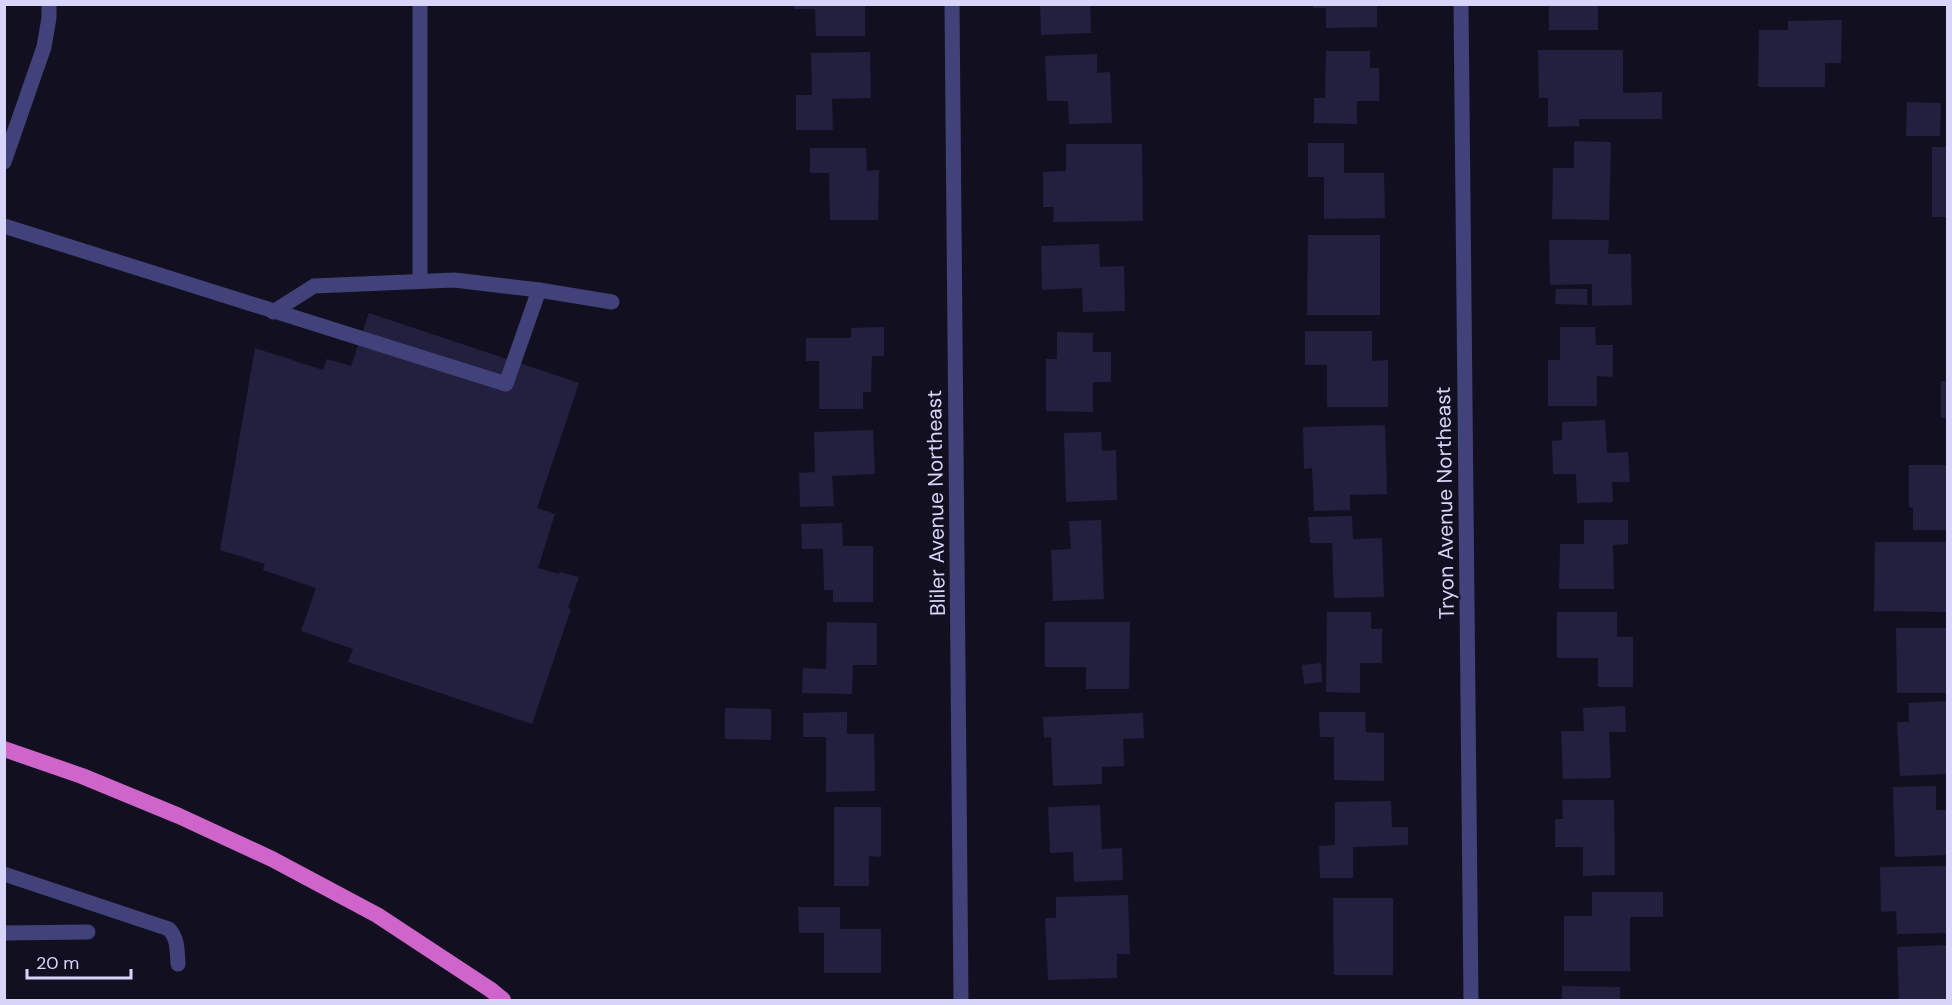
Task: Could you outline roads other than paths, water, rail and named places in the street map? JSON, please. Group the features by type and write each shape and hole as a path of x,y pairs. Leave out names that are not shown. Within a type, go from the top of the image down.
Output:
{"highway":[{"path":"4,749 104,784 272,859 377,915 496,997"}],"street":[{"path":"4,162 44,47 49,4"},
{"path":"420,4 420,281"},
{"name":"Bliler Avenue Northeast","path":"952,4 961,1000"},
{"name":"Tryon Avenue Northeast","path":"1461,4 1471,1000"},
{"path":"4,226 506,384 538,290"},
{"path":"273,312 314,286 454,279 612,302"},
{"path":"4,874 169,929 177,941 178,964"},
{"path":"4,933 88,932"}]}
